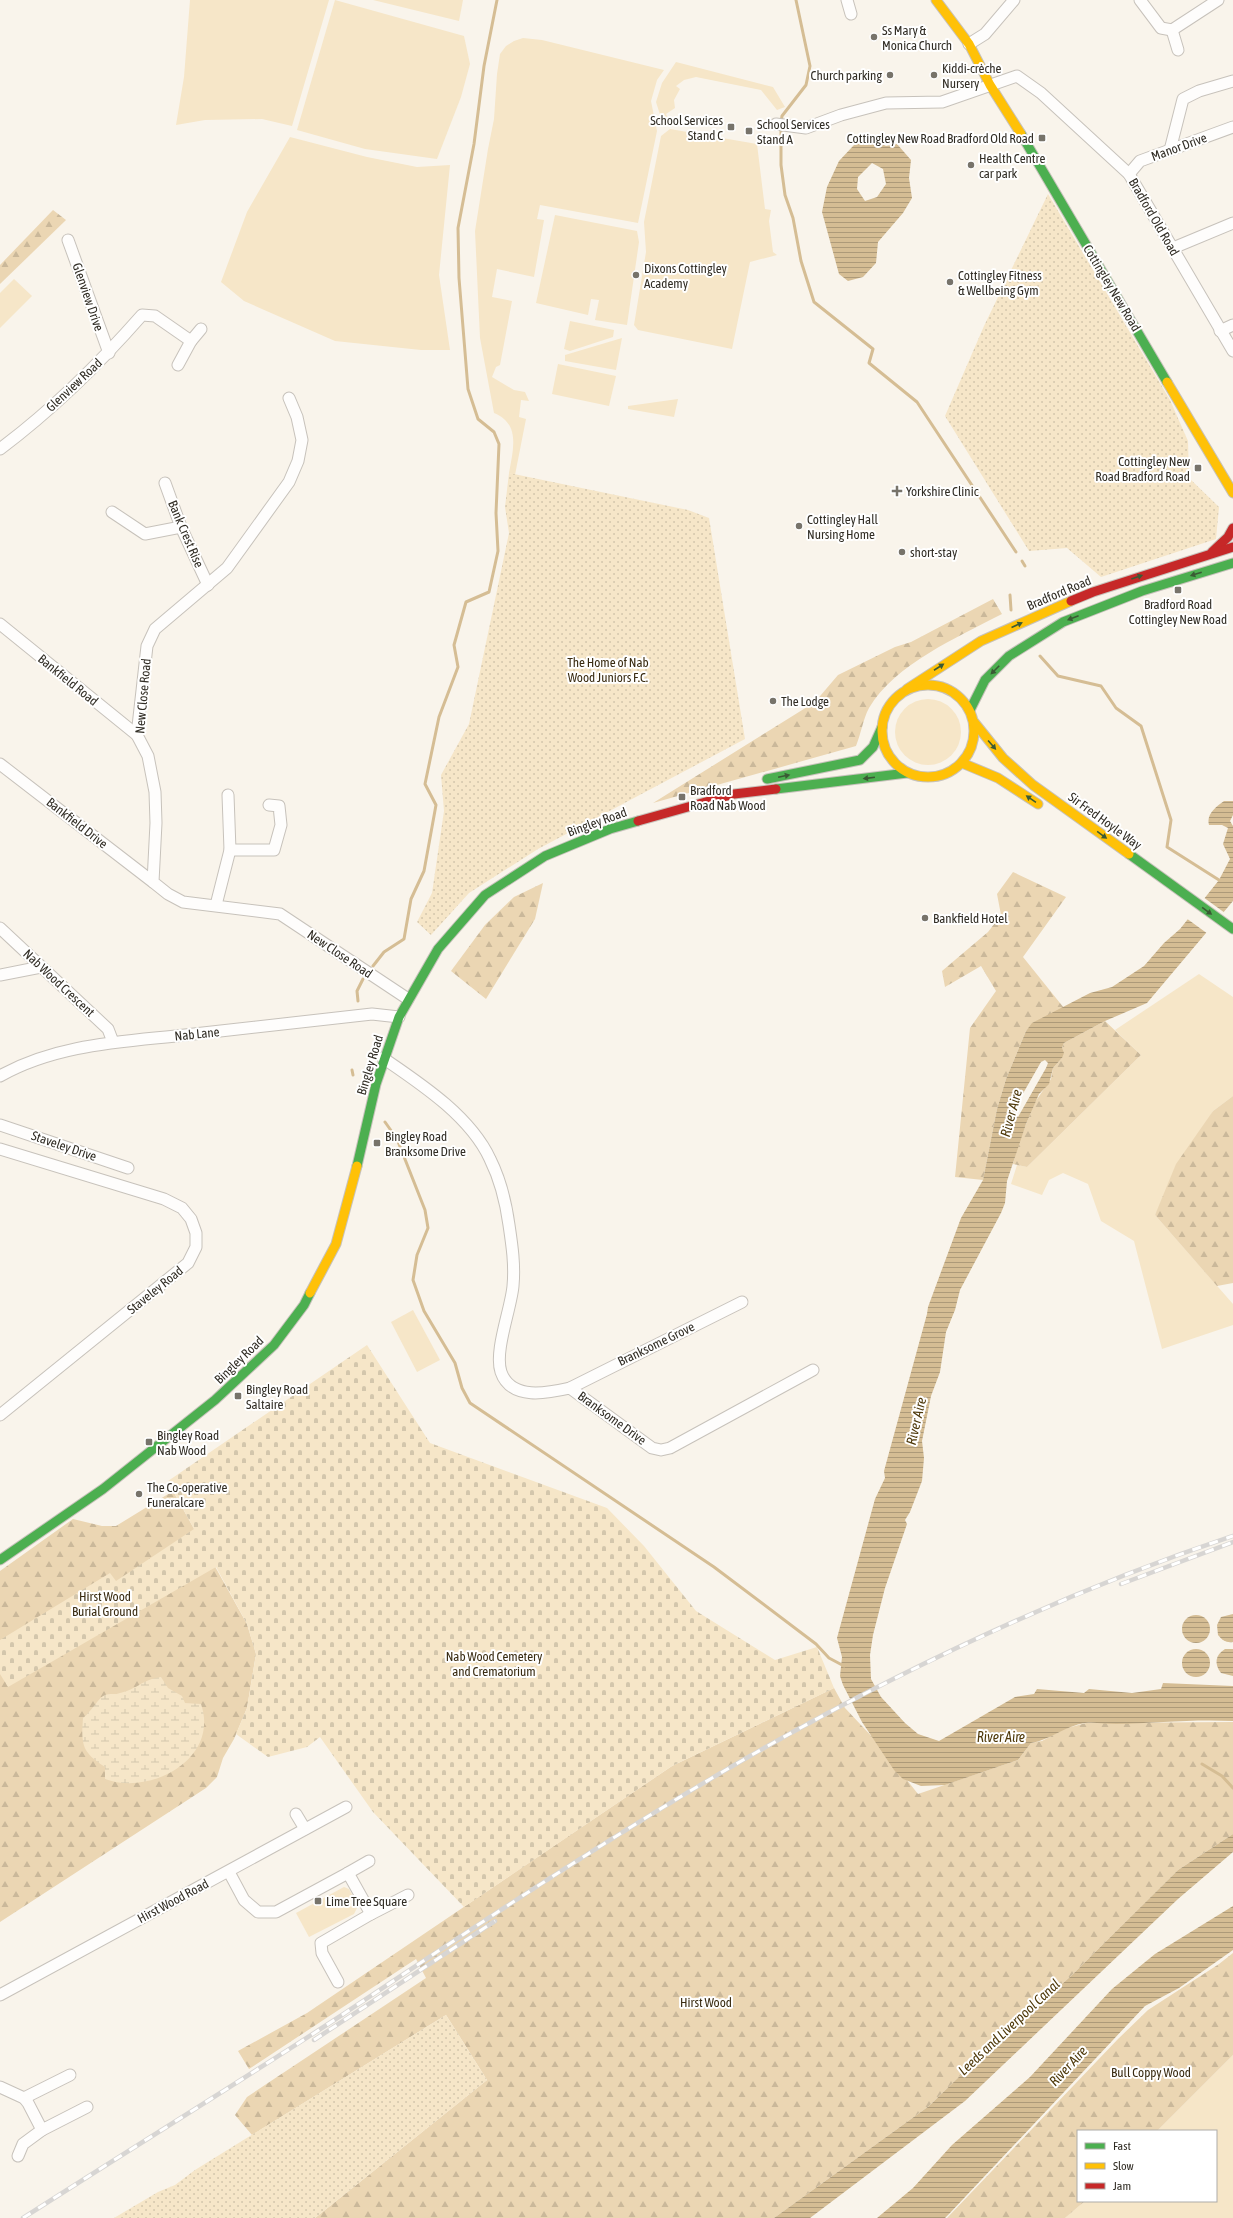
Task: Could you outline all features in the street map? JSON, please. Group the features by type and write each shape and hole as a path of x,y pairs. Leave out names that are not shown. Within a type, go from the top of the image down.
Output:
{"main road":[{"name":"Cottingley New Road","path":"936,0 969,44 990,84 1233,493"},
{"path":"1211,553 1228,537 1233,528"},
{"name":"Bradford Road","path":"907,689 981,641 1093,592 1233,546"},
{"path":"970,710 985,680 1009,656 1063,622 1142,591 1233,563"},
{"path":"734,794 769,778 860,760 873,747 882,727 886,712 894,699 907,689 922,685 938,685 950,689 961,698 970,710 974,722 975,737 971,751 962,763 950,772 936,777 922,778 907,773 896,765 887,754 882,741 882,727"},
{"name":"Sir Fred Hoyle Way","path":"974,722 993,748 1016,771 1070,812 1233,929"},
{"path":"962,763 998,778 1045,809"},
{"name":"Bingley Road","path":"0,1560 103,1489 215,1400 274,1345 304,1305 336,1244 351,1193 383,1058 399,1017 438,949 485,895 545,856 610,829 734,794 907,773"}],"street":[{"path":"847,0 851,14"},
{"path":"969,44 984,34 1014,0"},
{"path":"1140,0 1161,28 1172,30 1218,0"},
{"path":"1172,30 1178,50"},
{"name":"Bradford Old Road","path":"990,84 1017,76 1041,93 1129,174 1233,351"},
{"path":"1170,150 1183,99 1199,91 1233,81"},
{"path":"776,124 806,128 841,115 886,103 942,102 990,84"},
{"name":"Manor Drive","path":"1129,174 1140,162 1233,127"},
{"path":"1173,248 1233,223"},
{"name":"Glenview Drive","path":"68,240 108,353"},
{"name":"Glenview Road","path":"0,449 62,398 108,353 142,315 155,316 191,341"},
{"path":"1220,331 1233,325"},
{"path":"178,365 191,341 201,329"},
{"name":"New Close Road","path":"289,398 297,417 302,440 298,461 289,482 227,568 155,629 147,646 136,735 148,756 154,792 156,823 153,882 168,894 183,902 280,914 408,1000"},
{"name":"Bank Crest Rise","path":"165,483 181,527 208,584"},
{"path":"112,512 145,534 181,527"},
{"name":"Bankfield Road","path":"0,624 136,735"},
{"name":"Bankfield Drive","path":"0,764 153,882"},
{"path":"216,906 230,850 228,795"},
{"path":"230,850 274,850 281,825 279,806 269,805"},
{"name":"Nab Wood Crescent","path":"0,928 108,1029 113,1042"},
{"path":"0,975 41,967"},
{"name":"Nab Lane","path":"0,1076 18,1066 41,1058 68,1050 113,1042 372,1014 399,1017"},
{"name":"Branksome Drive","path":"383,1058 428,1088 459,1118 478,1139 490,1158 500,1181 513,1254 513,1285 499,1354 501,1372 509,1383 522,1391 547,1393 570,1388 652,1448 661,1450 670,1448 813,1370"},
{"name":"Staveley Drive","path":"0,1125 128,1168"},
{"name":"Staveley Road","path":"0,1149 164,1199 182,1208 191,1219 196,1233 196,1247 188,1263 0,1415"},
{"name":"Branksome Grove","path":"570,1388 742,1302"},
{"name":"Hirst Wood Road","path":"0,1995 115,1934 149,1913 229,1872 346,1807"},
{"path":"296,1814 305,1829"},
{"path":"229,1872 244,1900 258,1912 276,1912 370,1861"},
{"path":"348,1873 371,1914"},
{"path":"338,1982 322,1953 321,1943 371,1914 408,1895"},
{"path":"24,2098 70,2075"},
{"path":"0,2087 24,2098 42,2130"},
{"path":"18,2156 23,2144 42,2130 87,2107"}],"green space":[{"path":"190,0 329,0 292,126 262,119 205,120 176,125 184,77"},
{"path":"335,0 464,36 470,64 461,97 437,159 365,149 297,130"},
{"path":"373,0 463,0 459,21"},
{"path":"523,38 542,40 664,70 657,80 651,101 657,131 638,223 540,205 537,219 544,220 534,277 497,269 492,297 512,301 500,365 496,367 492,377 514,390 525,392 529,401 521,400 519,417 526,419 515,475 509,473 513,447 512,431 503,418 494,413 480,338 475,231 494,119 500,54 506,46"},
{"path":"676,62 773,87 785,107 777,110 761,90 696,77 684,80 676,86 680,89 674,100 675,108 666,114 669,120 662,121 656,102 662,83"},
{"path":"670,129 757,144 765,209 771,210 769,221 773,252 777,255 750,262 732,349 638,330 634,325 646,252 644,222 661,136"},
{"path":"290,137 367,157 417,167 450,165 439,275 450,350 421,350 335,341 244,301 221,282 247,212"},
{"path":"1048,194 1170,400 1188,441 1189,478 1219,507 1216,539 1101,577 1067,548 1029,551 945,416 984,326"},
{"path":"53,210 66,220 0,284 0,265"},
{"path":"555,215 637,231 639,242 627,325 595,320 599,300 591,299 588,315 536,303"},
{"path":"14,279 32,296 0,328 0,293"},
{"path":"570,321 614,330 613,337 570,351 564,349"},
{"path":"622,338 616,370 565,361 565,355"},
{"path":"558,364 616,376 609,406 552,394"},
{"path":"678,399 674,417 628,409 628,406"},
{"name":"The Home of Nab Wood Juniors F.C.","path":"509,473 688,510 709,518 745,739 538,849 469,893 431,935 417,922 432,893 444,811 441,775 469,724 509,533 505,507"},
{"path":"993,599 1002,614 947,642 929,653 911,665 880,692 867,712 856,746 653,803 815,702 838,675 895,647 911,642"},
{"path":"928,699 941,702 951,709 958,719 961,732 958,745 951,755 941,762 928,765 915,762 905,755 898,745 895,732 898,719 905,709 915,702"},
{"path":"1013,872 1066,897 1023,957 1064,1008 1033,1023 1026,1031 1006,1079 997,1109 983,1180 955,1177 970,1028 996,991 981,966 945,987 942,971 988,932 1001,915 997,894"},
{"path":"543,883 535,919 486,999 451,971 485,925 514,897"},
{"path":"1199,974 1233,997 1233,1096 1213,1111 1155,1215 1233,1304 1233,1325 1162,1349 1134,1241 1101,1221 1088,1184 1063,1173 1049,1180 1042,1195 1011,1184 1017,1165 1027,1167 1141,1055 1115,1030"},
{"path":"1105,1021 1141,1055 1027,1167 1013,1164 1018,1144 1035,1102 1051,1079 1053,1068 1062,1058 1062,1048 1064,1043"},
{"path":"1233,1096 1233,1283 1217,1286 1155,1215 1176,1164 1213,1111"},
{"path":"413,1310 440,1360 417,1372 391,1322"},
{"name":"Nab Wood Cemetery and Crematorium","path":"367,1345 430,1443 607,1508 644,1546 696,1611 775,1660 817,1647 834,1688 672,1766 464,1907 373,1812 320,1737 307,1747 268,1757 236,1734 247,1708 256,1654 247,1624 216,1567 8,1687 0,1674 0,1640 110,1573 116,1581 194,1529 168,1481"},
{"name":"Hirst Wood Burial Ground","path":"173,1491 247,1624 256,1654 247,1708 234,1739 223,1758 217,1777 206,1788 0,1922 0,1571 73,1519 102,1526 116,1526"},
{"path":"161,1677 168,1688 182,1696 185,1703 201,1704 204,1724 200,1741 191,1756 177,1768 160,1777 142,1782 123,1783 105,1779 105,1767 97,1762 87,1752 85,1747 82,1735 83,1718 105,1695 126,1692 149,1680"},
{"name":"Hirst Wood","path":"834,1688 845,1708 876,1741 918,1794 1018,1760 1031,1743 1042,1741 1064,1729 1086,1723 1233,1722 1233,1834 1178,1870 1071,1976 965,2071 929,2106 774,2218 315,2218 487,2080 446,2015 252,2135 235,2115 247,2097 426,1978 416,1959 249,2069 238,2051 307,2013 672,1766"},
{"path":"344,1887 349,1889 358,1906 354,1914 309,1937 296,1913"},
{"name":"Bull Coppy Wood","path":"1233,1953 1233,2055 1158,2130 1077,2130 1077,2202 1084,2202 1065,2218 947,2218 1118,2039 1148,2010 1219,1964"},
{"path":"446,2015 487,2080 315,2218 114,2218 158,2192 175,2185 195,2170"},
{"path":"1233,2055 1233,2218 1065,2218 1084,2202 1217,2202 1217,2130 1158,2130"}],"water":[{"path":"872,139 886,146 897,144 911,160 909,178 912,198 903,213 878,242 876,263 863,277 848,281 839,274 822,212 827,187 839,161 854,145","holes":["872,163 883,169 886,184 877,197 865,201 857,189 858,177"]},
{"name":"River Aire","path":"1224,801 1233,801 1233,815 1230,821 1233,826 1233,901 1147,1003 1105,1021 1064,1043 1062,1048 1064,1053 1062,1058 1053,1068 1049,1084 1039,1094 1026,1124 1007,1181 1005,1203 960,1290 955,1310 946,1332 940,1372 931,1396 922,1441 924,1458 922,1481 910,1512 905,1520 907,1524 885,1588 873,1635 870,1655 871,1679 881,1697 905,1723 918,1734 939,1741 1015,1697 1034,1694 1037,1689 1084,1693 1089,1689 1132,1693 1161,1689 1163,1683 1233,1686 1233,1721 1116,1724 1085,1723 1031,1743 1018,1760 945,1785 921,1786 903,1779 894,1770 862,1722 840,1676 842,1657 837,1638 875,1499 885,1478 884,1471 928,1307 961,1218 983,1180 997,1109 1006,1079 1026,1031 1032,1023 1090,993 1112,987 1144,966 1164,943 1180,929 1219,880 1230,859 1223,844 1228,828 1222,825 1209,825 1208,821 1210,814","holes":["1045,1060 1048,1063 1046,1068 1018,1117 1015,1114 1021,1097 1041,1062"]},
{"path":"1233,1614 1233,1642 1226,1642 1218,1635 1217,1625 1221,1617"},
{"path":"1196,1615 1206,1619 1210,1629 1206,1639 1196,1643 1186,1639 1182,1629 1186,1619"},
{"path":"1196,1649 1206,1653 1210,1663 1206,1673 1196,1677 1186,1673 1182,1663 1186,1653"},
{"path":"1225,1649 1233,1649 1233,1676 1221,1673 1217,1666 1217,1657"},
{"path":"1233,1834 1233,1852 1178,1899 965,2101 810,2218 774,2218 929,2106 965,2071 1071,1976 1178,1870"},
{"name":"River Aire","path":"1233,1906 1233,1950 1179,1988 1145,2006 945,2218 877,2218 913,2188 952,2145 1030,2077 1112,1989 1155,1954"}],"pier":[{"path":"1203,897 1225,913 1208,934 1186,918"}],"waterway":[{"path":"373,966 384,952 404,939 411,899 424,871 436,805 425,784 439,717 458,667 454,645 466,602 489,592 498,551 496,513 499,444 494,432 478,419 468,389 459,278 458,228 474,144 484,66 497,0"},
{"path":"781,122 782,116 806,85 810,66 796,0"},
{"path":"781,127 781,165 785,195 793,218 801,261 814,302 873,349 869,363 917,402 1016,552"},
{"path":"1022,561 1025,566"},
{"path":"1010,595 1011,610"},
{"path":"1040,656 1058,676 1101,686 1116,708 1141,726 1171,820 1167,847 1219,880"},
{"path":"358,1001 357,991 363,979"},
{"path":"352,1070 353,1075"},
{"path":"385,1122 397,1139 425,1210 428,1228 417,1255 413,1280 424,1311 455,1363 462,1388 470,1403 714,1567 816,1644 829,1658 844,1666"},
{"path":"1202,1764 1222,1776 1233,1788"}],"railway":[{"path":"23,2218 302,2041 493,1915 595,1850 698,1786 750,1756 866,1693 986,1634 1109,1581 1233,1536"},
{"path":"1121,1584 1233,1542"},
{"path":"314,2040 495,1921"}],"traffic: fast":[{"path":"1021,134 1167,382"},
{"path":"970,710 985,680 1009,656 1063,622 1142,591 1233,563"},
{"path":"767,779 860,760 873,747 882,727"},
{"path":"776,789 907,773"},
{"path":"357,1166 376,1084 399,1017 438,949 485,895 545,856 610,829 638,821"},
{"path":"1129,854 1233,929"},
{"path":"0,1560 103,1489 215,1400 274,1345 304,1305 310,1293"}],"traffic: slow":[{"path":"936,0 969,44 990,85 1021,134"},
{"path":"1167,382 1233,493"},
{"path":"907,689 981,641 1071,601"},
{"path":"919,685 937,685 954,692 967,705 974,722 974,731 974,740 967,757 954,770 937,777 919,777 902,770 889,757 882,740 882,722 889,705 902,692 919,685"},
{"path":"974,722 1003,758 1033,785 1129,854"},
{"path":"962,763 998,778 1038,804"},
{"path":"310,1293 336,1244 357,1166"}],"traffic: jam":[{"path":"1212,552 1228,537 1233,528"},
{"path":"1071,601 1093,592 1233,547"},
{"path":"638,821 734,794 776,789"}],"place":[{"name":"Ss Mary & Monica Church","path":"874,37"},
{"name":"Church parking","path":"890,75"},
{"name":"Kiddi-crèche Nursery","path":"934,75"},
{"name":"School Services Stand C","path":"731,127"},
{"name":"School Services Stand A","path":"749,131"},
{"name":"Cottingley New Road Bradford Old Road","path":"1042,138"},
{"name":"Health Centre car park","path":"971,165"},
{"name":"Dixons Cottingley Academy","path":"636,275"},
{"name":"Cottingley Fitness & Wellbeing Gym","path":"950,282"},
{"name":"Cottingley New Road Bradford Road","path":"1198,468"},
{"name":"Yorkshire Clinic","path":"897,491"},
{"name":"Cottingley Hall Nursing Home","path":"799,526"},
{"name":"short-stay","path":"902,552"},
{"name":"Bradford Road Cottingley New Road","path":"1178,590"},
{"name":"The Lodge","path":"773,701"},
{"name":"Bradford Road Nab Wood","path":"682,797"},
{"name":"Bankfield Hotel","path":"925,918"},
{"name":"Bingley Road Branksome Drive","path":"377,1143"},
{"name":"Bingley Road Saltaire","path":"238,1396"},
{"name":"Bingley Road Nab Wood","path":"149,1442"},
{"name":"The Co-operative Funeralcare","path":"139,1494"},
{"name":"Lime Tree Square","path":"318,1901"}],"water label":[{"name":"Leeds and Liverpool Canal","path":"1009,2027"}]}
